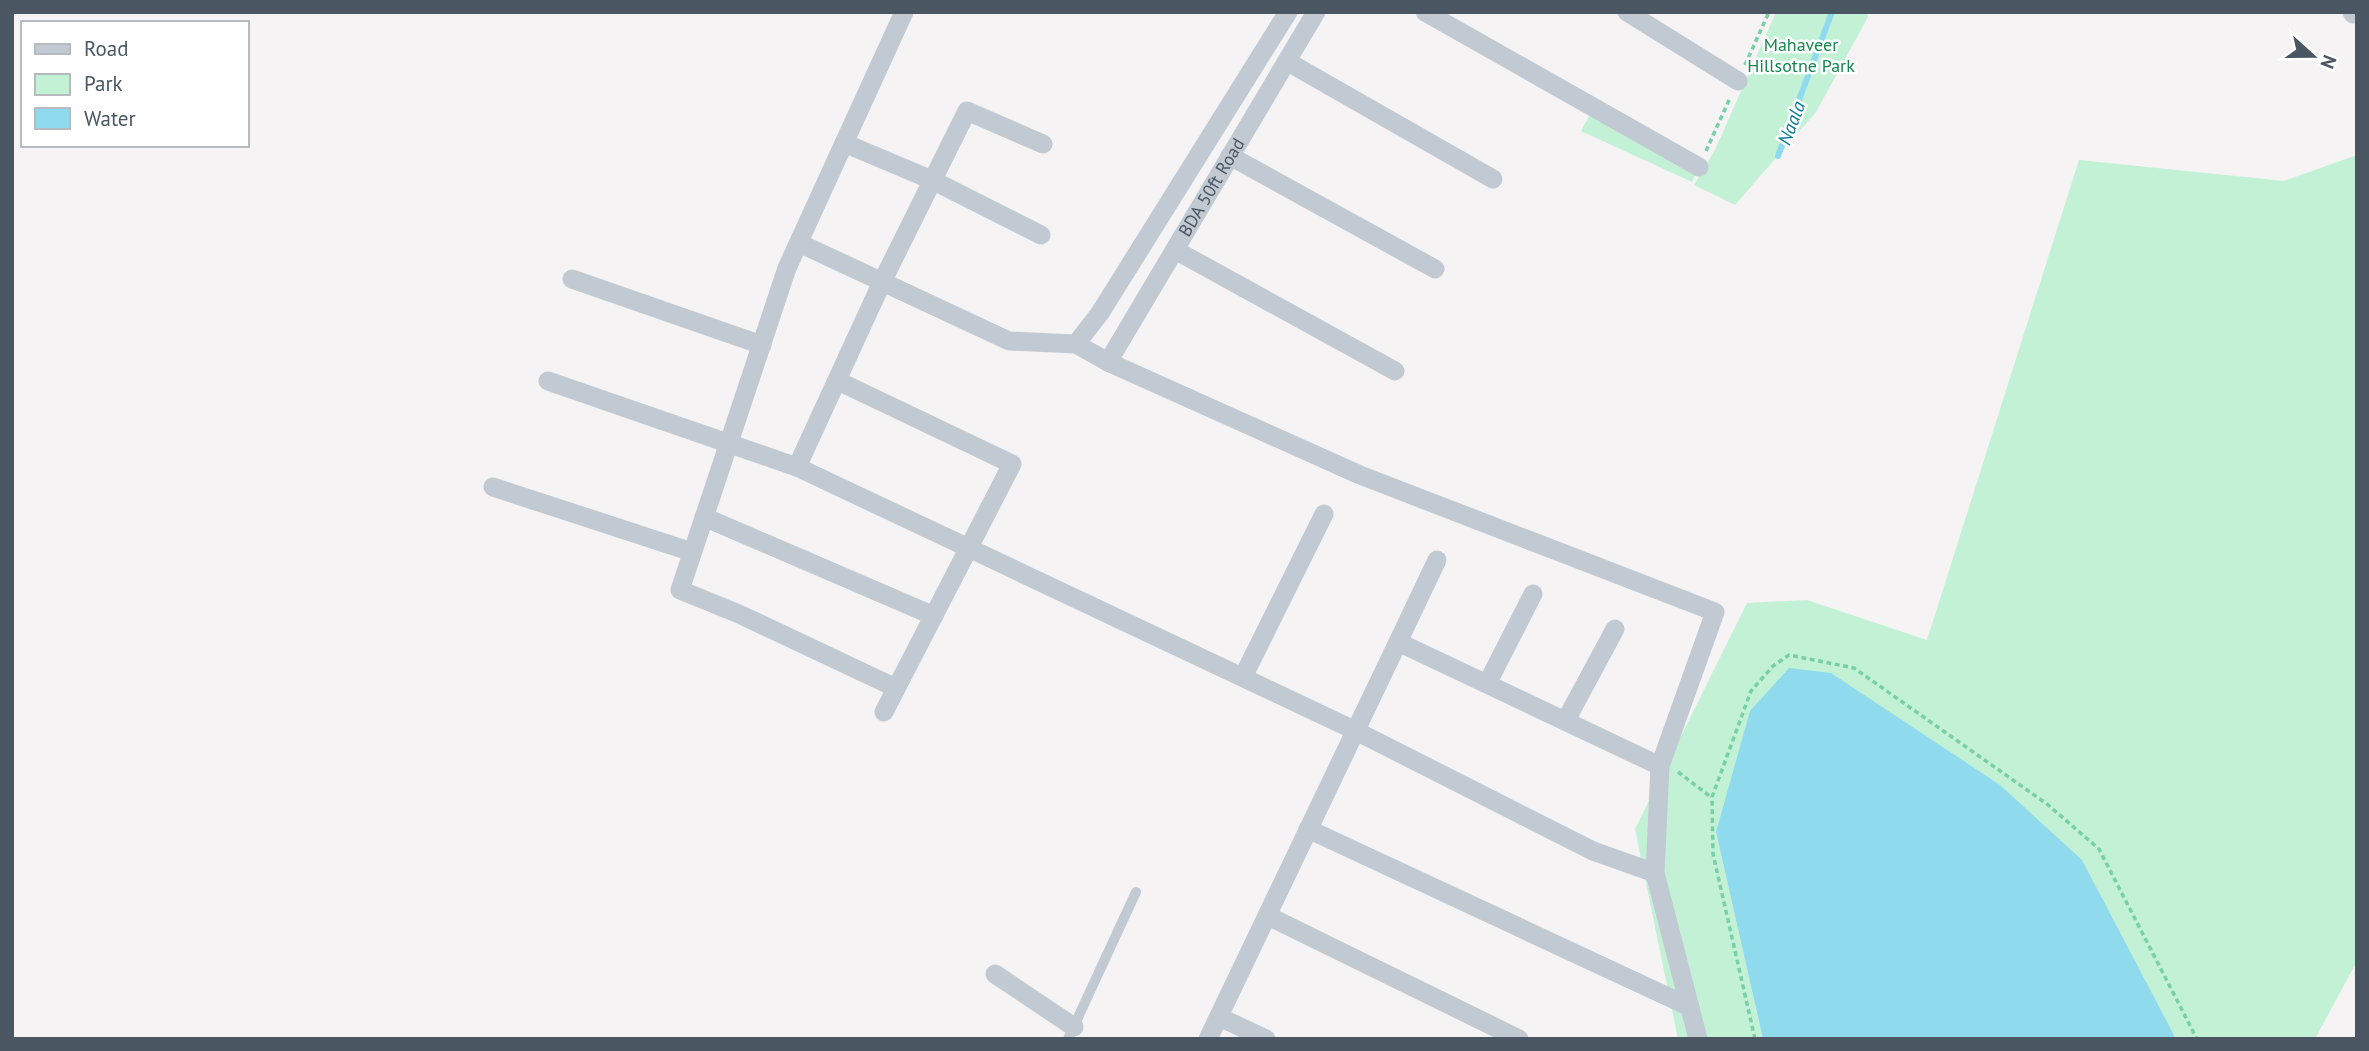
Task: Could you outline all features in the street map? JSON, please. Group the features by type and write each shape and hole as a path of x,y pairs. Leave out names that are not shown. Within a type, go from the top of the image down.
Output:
{"street":[{"path":"897,688 680,590 799,243 904,12"},
{"name":"BDA 50ft Road","path":"1076,344 1100,313 1288,12"},
{"name":"BDA 50ft Road","path":"1108,362 1316,12"},
{"path":"1426,12 1699,167"},
{"path":"1627,12 1738,81"},
{"path":"1288,62 1493,179"},
{"path":"797,467 882,282 967,111 1043,144"},
{"path":"844,143 932,180 1041,235"},
{"path":"1230,156 1435,270"},
{"path":"799,243 1009,341 1076,344 1108,362 1360,475 1715,612 1661,764 1655,873 1698,1039"},
{"path":"1175,250 1395,371"},
{"path":"572,279 762,345"},
{"path":"548,381 797,467 1354,730 1593,851 1655,873"},
{"path":"838,381 1012,464 884,712"},
{"path":"493,487 692,552"},
{"path":"1243,677 1324,514"},
{"path":"704,517 934,616"},
{"path":"1208,1039 1437,560"},
{"path":"1488,682 1533,594"},
{"path":"1566,720 1615,629"},
{"path":"1398,642 1661,764"},
{"path":"1308,829 1689,1007"},
{"path":"1268,916 1519,1039"},
{"path":"995,974 1071,1033"},
{"path":"1219,1017 1266,1039"}],"lane":[{"path":"1071,1033 1136,892"}],"path":[{"path":"1755,1039 1713,854 1712,797 1751,691 1773,666 1789,655 1854,668 2047,804 2099,849 2197,1039"},
{"path":"1661,764 1712,797"}],"green space":[{"name":"Mahaveer Hillsotne Park","path":"1776,12 1867,12 1868,17 1816,112 1735,205 1694,185 1715,150"},
{"path":"1591,113 1699,167 1692,182 1581,131"},
{"path":"2357,155 2357,961 2315,1039 2176,1039 2155,1002 1716,832 1763,1039 1678,1039 1635,829 1747,603 1807,600 1927,640 2079,160 2284,181"}],"water":[{"path":"1789,668 1831,673 2000,785 2082,860 2176,1039 1763,1039 1716,832 1750,711"}],"waterway":[{"name":"Naala","path":"1778,156 1832,12"}]}
